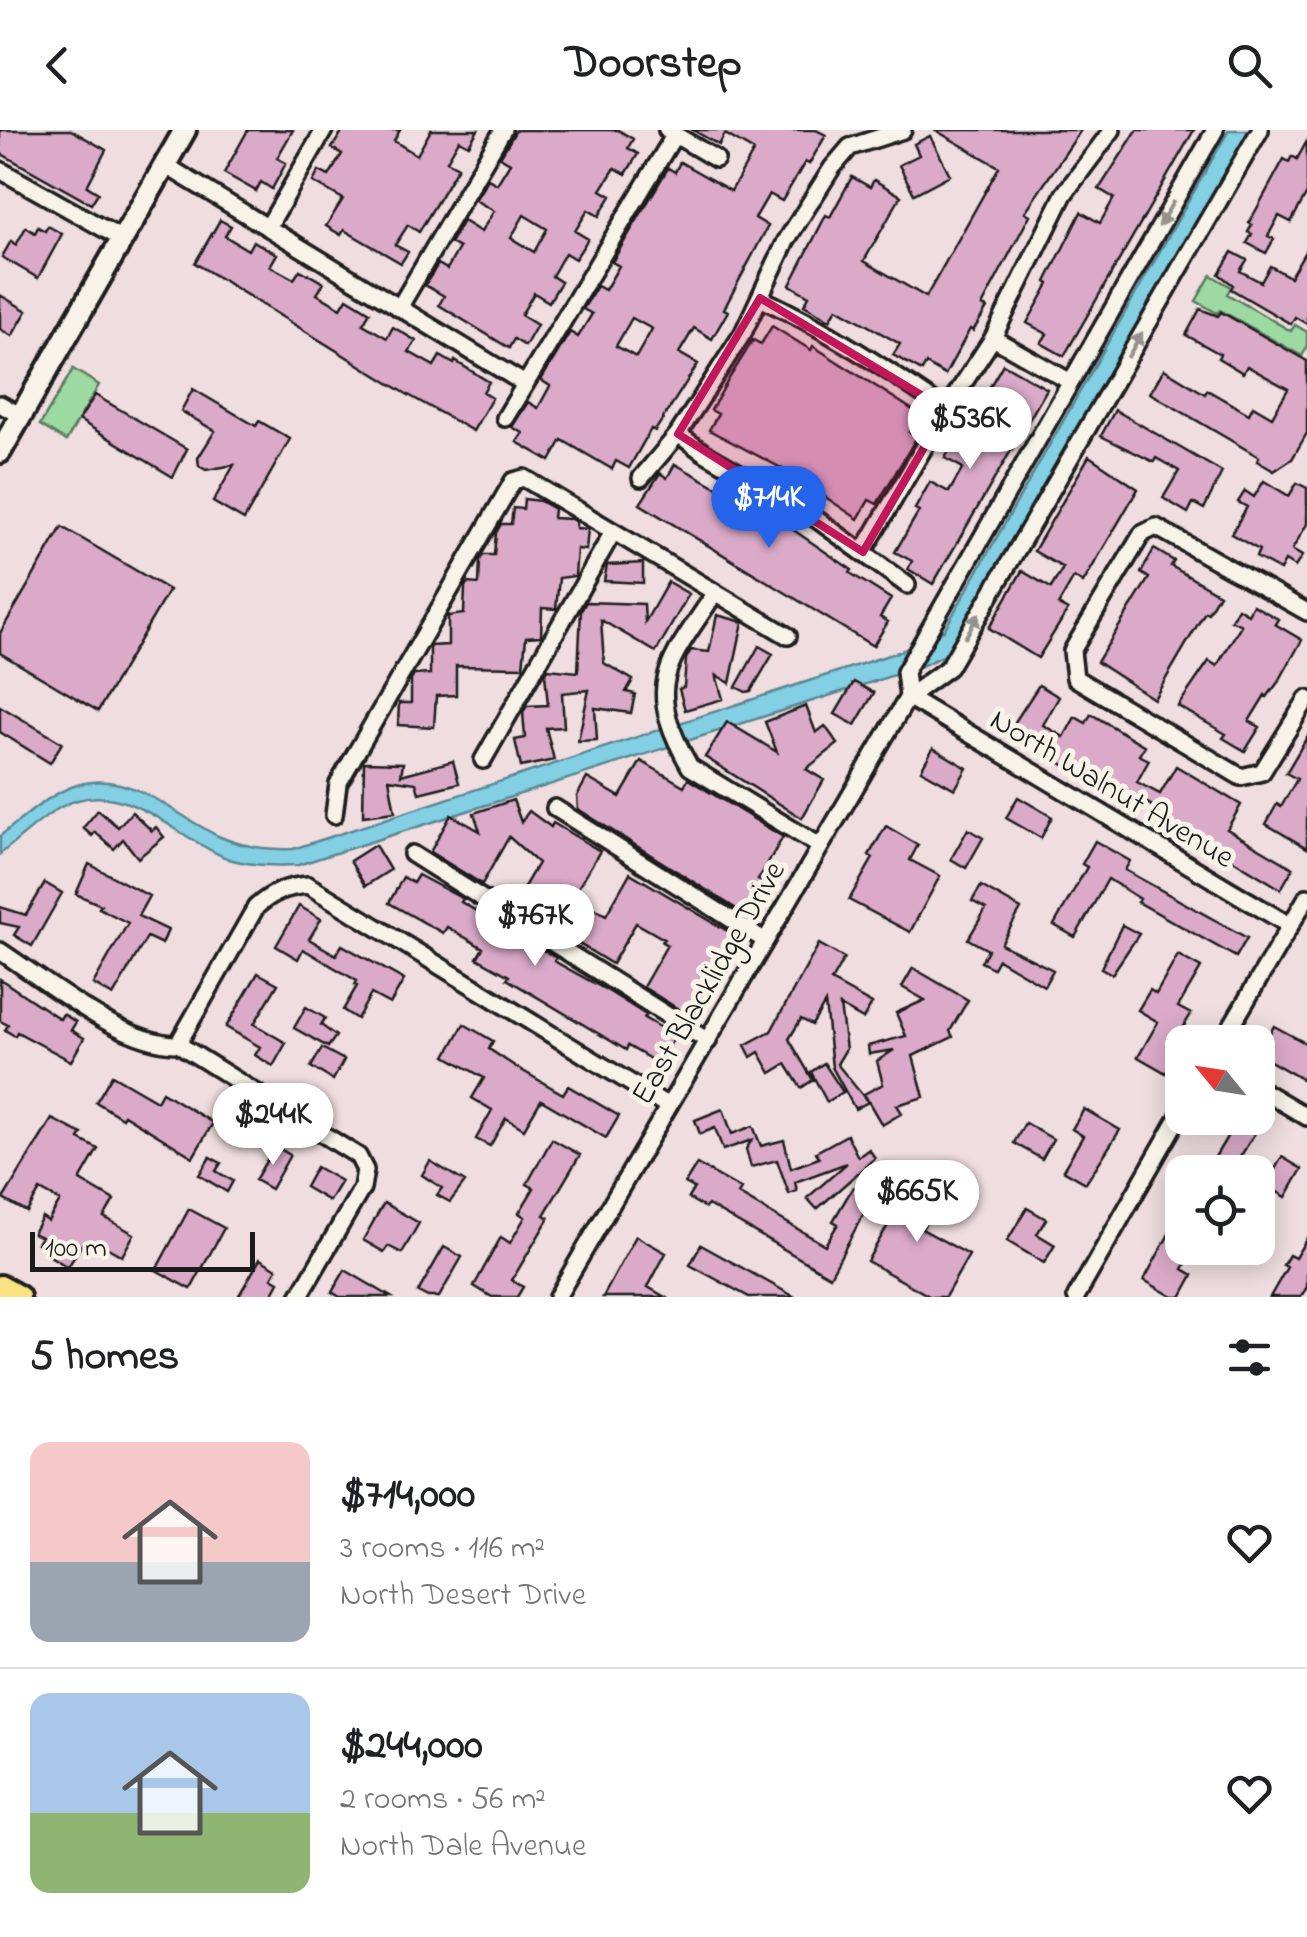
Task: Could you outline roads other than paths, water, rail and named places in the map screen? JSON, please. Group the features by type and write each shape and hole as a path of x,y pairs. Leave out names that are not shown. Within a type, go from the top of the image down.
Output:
{"main road":[{"path":"0,452 185,130"},
{"path":"0,1287 18,1297"}],"street":[{"path":"268,227 324,130"},
{"path":"399,308 502,130"},
{"path":"641,478 678,434 743,334 786,241 832,168 850,147 903,130"},
{"path":"863,552 993,338 1064,194 1112,130"},
{"path":"908,696 905,672 931,624 1215,130"},
{"name":"East Blacklidge Drive","path":"557,1297 908,696 949,667 1260,130"},
{"path":"505,418 671,132 716,159"},
{"path":"165,164 525,384"},
{"path":"0,170 122,239"},
{"path":"760,298 876,362 946,410"},
{"path":"993,338 1070,381"},
{"path":"0,404 21,416"},
{"path":"678,434 804,510 907,585"},
{"path":"334,815 338,784 512,481 524,478 788,636"},
{"path":"1307,612 1156,526 1142,534 1072,651 1076,678 1240,776 1262,772 1302,722 1307,700"},
{"path":"483,760 612,532"},
{"path":"715,593 669,664 662,686 681,752 690,768 818,846"},
{"name":"North Walnut Avenue","path":"908,696 1289,924"},
{"path":"556,808 764,940"},
{"path":"412,854 708,1041"},
{"path":"178,1044 256,906 288,886 308,885 668,1106"},
{"path":"1232,1025 1307,896"},
{"path":"0,951 127,1034 159,1044 178,1044 352,1151 364,1163 365,1178 358,1196 300,1297"},
{"path":"1275,1098 1307,1117"},
{"path":"1076,1297 1168,1135"}],"water":[{"path":"1229,130 1251,130 945,655 919,667 298,865 229,859 148,812 106,798 84,798 61,807 0,854 0,836 37,807 66,789 96,781 133,788 227,840 254,847 293,849 901,651 944,630"}]}
